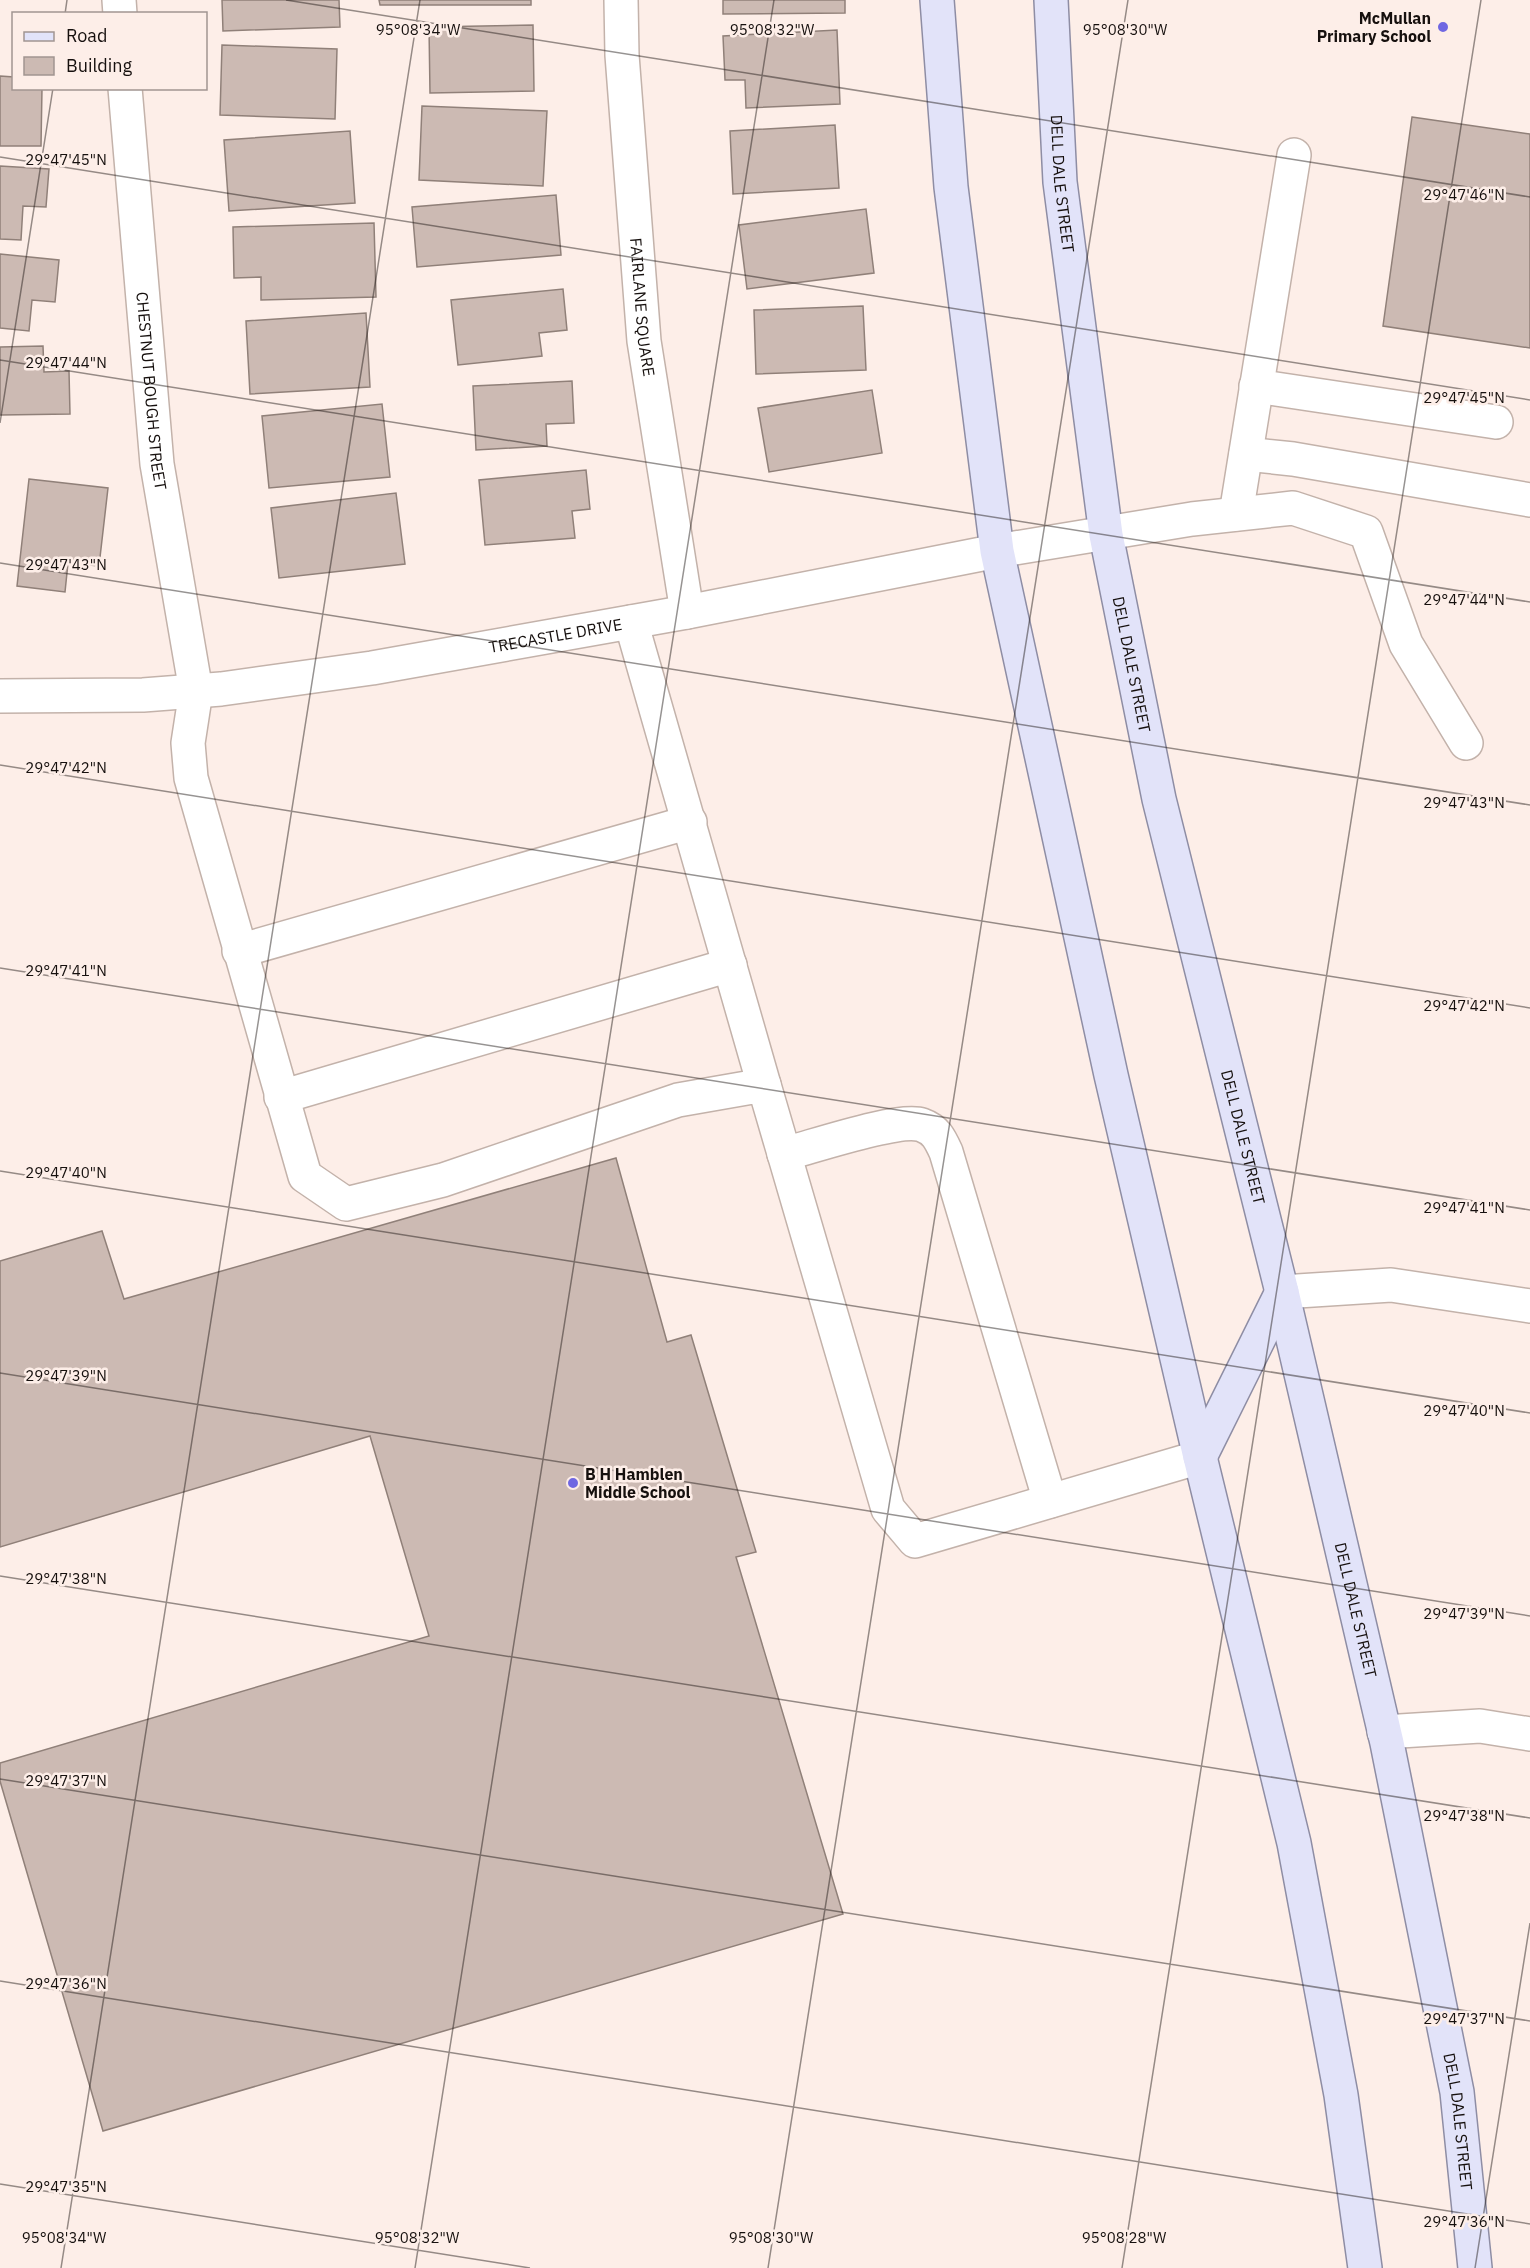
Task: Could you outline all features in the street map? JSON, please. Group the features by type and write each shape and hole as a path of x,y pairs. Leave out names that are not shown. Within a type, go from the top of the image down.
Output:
{"main road":[{"path":"938,0 951,187 997,551 1111,1075 1294,1843 1341,2095 1365,2268"},
{"name":"DELL DALE STREET","path":"1051,0 1060,182 1106,535 1159,799 1282,1292 1384,1732 1457,2092 1475,2268"},
{"path":"1200,1456 1282,1292"}],"street":[{"name":"FAIRLANE SQUARE","path":"621,0 622,55 644,341 687,612"},
{"name":"CHESTNUT BOUGH STREET","path":"125,90 157,464 196,691 188,743 191,778 305,1176 346,1204 443,1180 678,1100 764,1085"},
{"path":"1236,514 1294,154"},
{"path":"1256,386 1496,422"},
{"path":"1246,454 1293,459 1530,500"},
{"name":"TRECASTLE DRIVE","path":"0,696 143,695 196,691 372,668 687,612 997,551 1106,535 1192,519 1293,508 1366,532 1406,644 1466,743"},
{"path":"631,621 888,1509 915,1540 1200,1456"},
{"path":"239,951 690,822"},
{"path":"281,1096 730,965"},
{"path":"784,1154 895,1125 921,1124 938,1134 946,1152 1050,1501"},
{"path":"1282,1292 1391,1286 1530,1306"},
{"path":"1384,1732 1480,1726 1530,1734"}],"building":[{"path":"222,0 339,0 340,27 223,31"},
{"path":"379,0 531,0 531,5 380,5"},
{"path":"723,0 845,0 845,13 723,14"},
{"path":"533,25 534,91 430,93 429,27"},
{"path":"837,30 840,104 746,108 745,80 725,80 723,36"},
{"path":"222,45 337,49 335,119 220,115"},
{"path":"0,76 12,77 12,90 42,90 41,146 0,146"},
{"path":"422,106 547,111 543,186 419,180"},
{"path":"1412,117 1530,134 1530,348 1383,326"},
{"path":"835,125 839,188 733,194 730,131"},
{"path":"350,131 355,203 229,211 224,140"},
{"path":"0,166 49,169 46,207 23,206 21,240 0,239"},
{"path":"556,195 561,255 417,267 412,207"},
{"path":"866,209 874,273 747,289 739,225"},
{"path":"374,223 376,297 261,300 261,277 234,278 233,227"},
{"path":"0,254 59,260 55,302 32,300 29,331 0,328"},
{"path":"563,289 567,330 539,333 542,356 458,365 451,300"},
{"path":"863,306 866,370 756,374 754,310"},
{"path":"366,313 370,387 250,394 246,321"},
{"path":"43,346 44,372 69,371 70,414 0,415 0,347"},
{"path":"572,381 574,423 546,424 547,446 476,450 473,386"},
{"path":"872,390 882,453 769,472 758,408"},
{"path":"382,404 390,477 269,488 262,416"},
{"path":"586,470 590,509 572,511 575,538 485,545 479,480"},
{"path":"29,479 108,488 99,566 68,563 65,592 17,586"},
{"path":"396,493 405,564 279,578 271,508"},
{"path":"616,1158 667,1342 691,1335 756,1552 736,1557 843,1914 103,2131 0,1781 0,1763 429,1636 370,1436 0,1547 0,1261 102,1231 124,1299"}],"place":[{"name":"McMullan Primary School","path":"1443,27"},
{"name":"B H Hamblen Middle School","path":"573,1483"}]}
